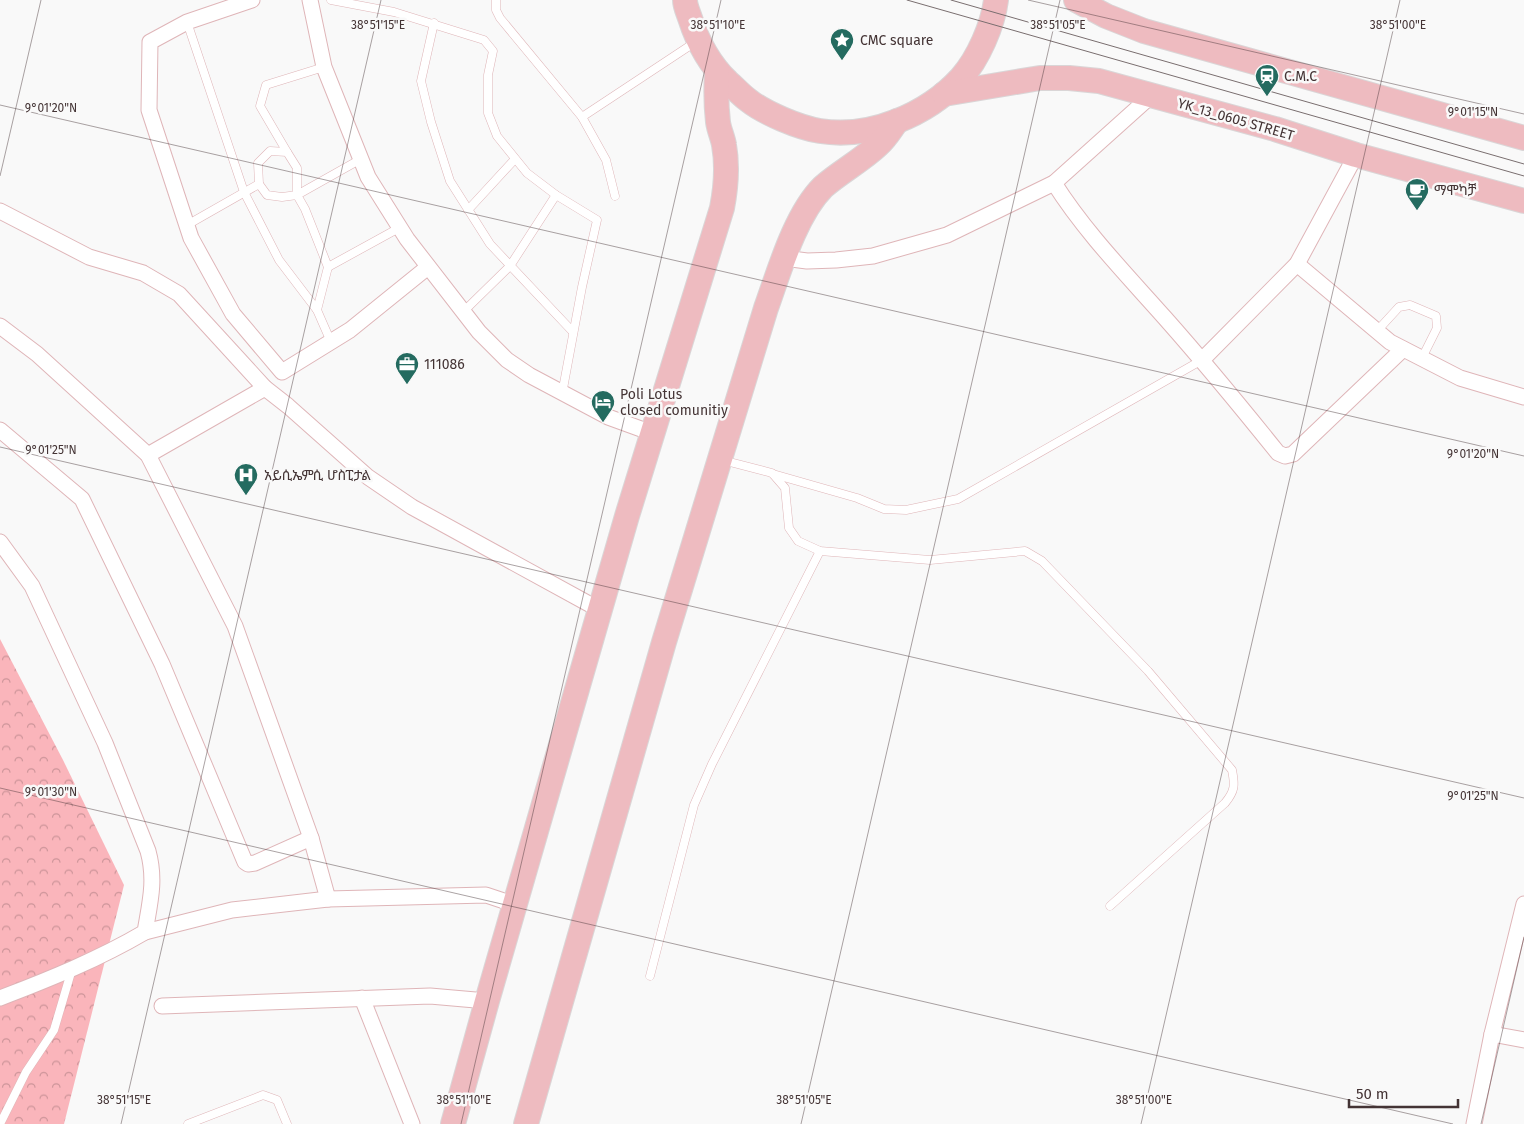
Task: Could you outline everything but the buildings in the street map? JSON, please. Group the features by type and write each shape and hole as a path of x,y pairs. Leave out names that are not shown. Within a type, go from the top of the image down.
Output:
{"main road":[{"path":"684,1 698,41 717,71 748,101 783,120 820,131 860,132 897,121 922,109 944,94 961,78 992,24 996,0"},
{"path":"1076,0 1106,16 1144,31 1524,138"},
{"path":"454,1124 487,1001 600,610 680,340 698,288 726,187 727,169 724,145 718,124 715,96 717,71"},
{"name":"YK_13_0605 STREET","path":"944,94 1040,78 1099,81 1275,128 1356,155 1524,201"},
{"path":"526,1124 664,642 766,308 784,258 804,214 823,188 879,144 897,121"}],"street":[{"path":"252,0 187,22 150,42 149,110 191,238 233,314 282,372 350,330 428,267"},
{"path":"310,0 324,67 368,178 399,228 478,332 508,360 529,375 608,417 652,433"},
{"path":"784,258 807,261 836,260 883,253 947,235 1054,183 1152,95"},
{"path":"1202,360 1297,264 1356,155"},
{"path":"1054,183 1071,210 1090,234 1202,360 1278,453 1285,456 1292,454 1403,349"},
{"path":"0,211 88,257 142,273 179,294 265,388 368,477 412,507 600,610"},
{"path":"1297,264 1390,342 1460,378 1524,397"},
{"path":"0,326 37,354 148,455 235,626 311,838 328,899"},
{"path":"148,455 265,388"},
{"path":"0,430 82,499 162,664 246,862 248,864 255,863 311,838"},
{"path":"0,542 32,586 105,743 148,851 152,869 152,888 145,932"},
{"path":"0,998 114,950 145,932 232,910 328,899 486,895 504,901 514,908"},
{"path":"1474,1124 1492,1034 1524,904"},
{"path":"162,1006 430,996 487,1001"},
{"path":"362,998 412,1124"},
{"path":"1492,1034 1524,1040"}],"lane":[{"path":"330,0 394,12 484,40 493,51 488,75 488,113 497,136 527,173 556,195 597,220 562,394"},
{"path":"496,0 496,10 500,18 582,118 606,160 616,196"},
{"path":"187,22 244,192 279,260 318,310 331,342"},
{"path":"434,23 421,81 431,122 450,182 490,244 574,332"},
{"path":"582,118 698,41"},
{"path":"318,310 328,267 305,209 297,195 297,168 260,106 266,85 324,67"},
{"path":"287,152 270,151 258,163 259,184 267,194 282,197 297,195 361,159"},
{"path":"468,210 515,159"},
{"path":"186,225 259,184"},
{"path":"463,312 510,266 556,195"},
{"path":"328,267 399,228"},
{"path":"1377,331 1399,307 1410,305 1436,316 1437,328 1422,358"},
{"path":"720,459 856,498 884,509 906,510 958,499 1202,360"},
{"path":"772,473 785,488 789,528 798,541 820,551 930,560 1025,551 1042,561 1094,612 1148,671 1232,770 1234,782 1232,793 1225,803 1110,906"},
{"path":"650,976 694,806 712,764 820,551"},
{"path":"0,1124 26,1072 54,1030 72,969"},
{"path":"188,1124 264,1096 277,1100 287,1124"}],"green space":[{"path":"0,639 63,760 124,885 64,1124 0,1124"}],"tram line":[{"path":"907,0 1524,176"},
{"path":"951,0 1524,164"}],"place":[{"name":"CMC square","path":"842,61"},
{"name":"C.M.C","path":"1267,97"},
{"name":"ማሞካቻ","path":"1417,211"},
{"name":"111086","path":"407,385"},
{"name":"Poli Lotus closed comunitiy","path":"603,423"},
{"name":"አይሲኤምሲ ሆስፒታል","path":"246,496"}]}
